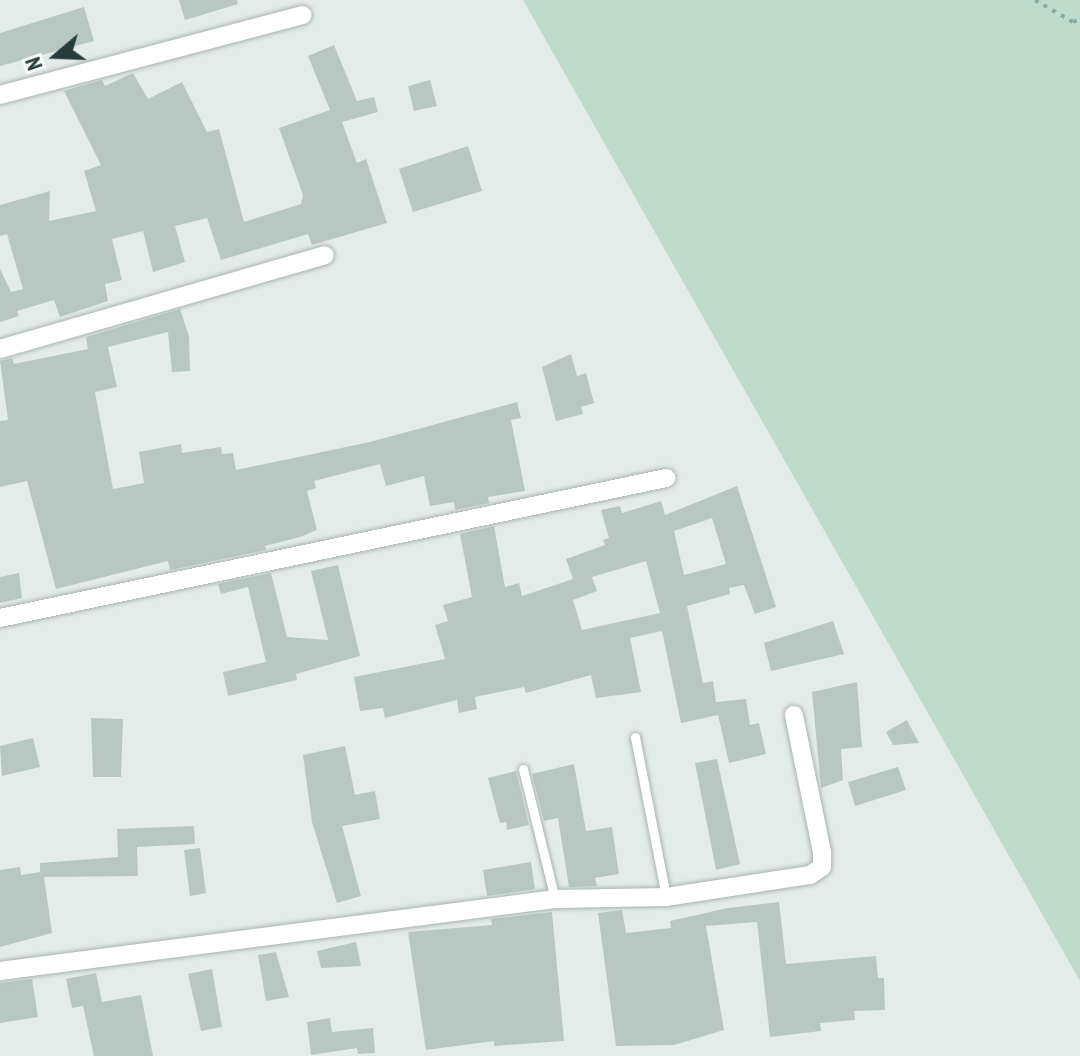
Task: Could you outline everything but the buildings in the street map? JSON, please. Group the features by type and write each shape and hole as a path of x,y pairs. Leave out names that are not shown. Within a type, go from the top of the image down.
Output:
{"street":[{"path":"0,95 303,15"},
{"path":"0,349 325,255"},
{"path":"0,618 666,478"},
{"path":"0,971 555,899 666,897 810,875 822,867 794,715"}],"lane":[{"path":"635,737 666,897"},
{"path":"523,769 555,899"}],"path":[{"path":"1035,0 1073,22 1080,19"}],"green space":[{"path":"523,0 1080,0 1080,981 912,685"}]}
